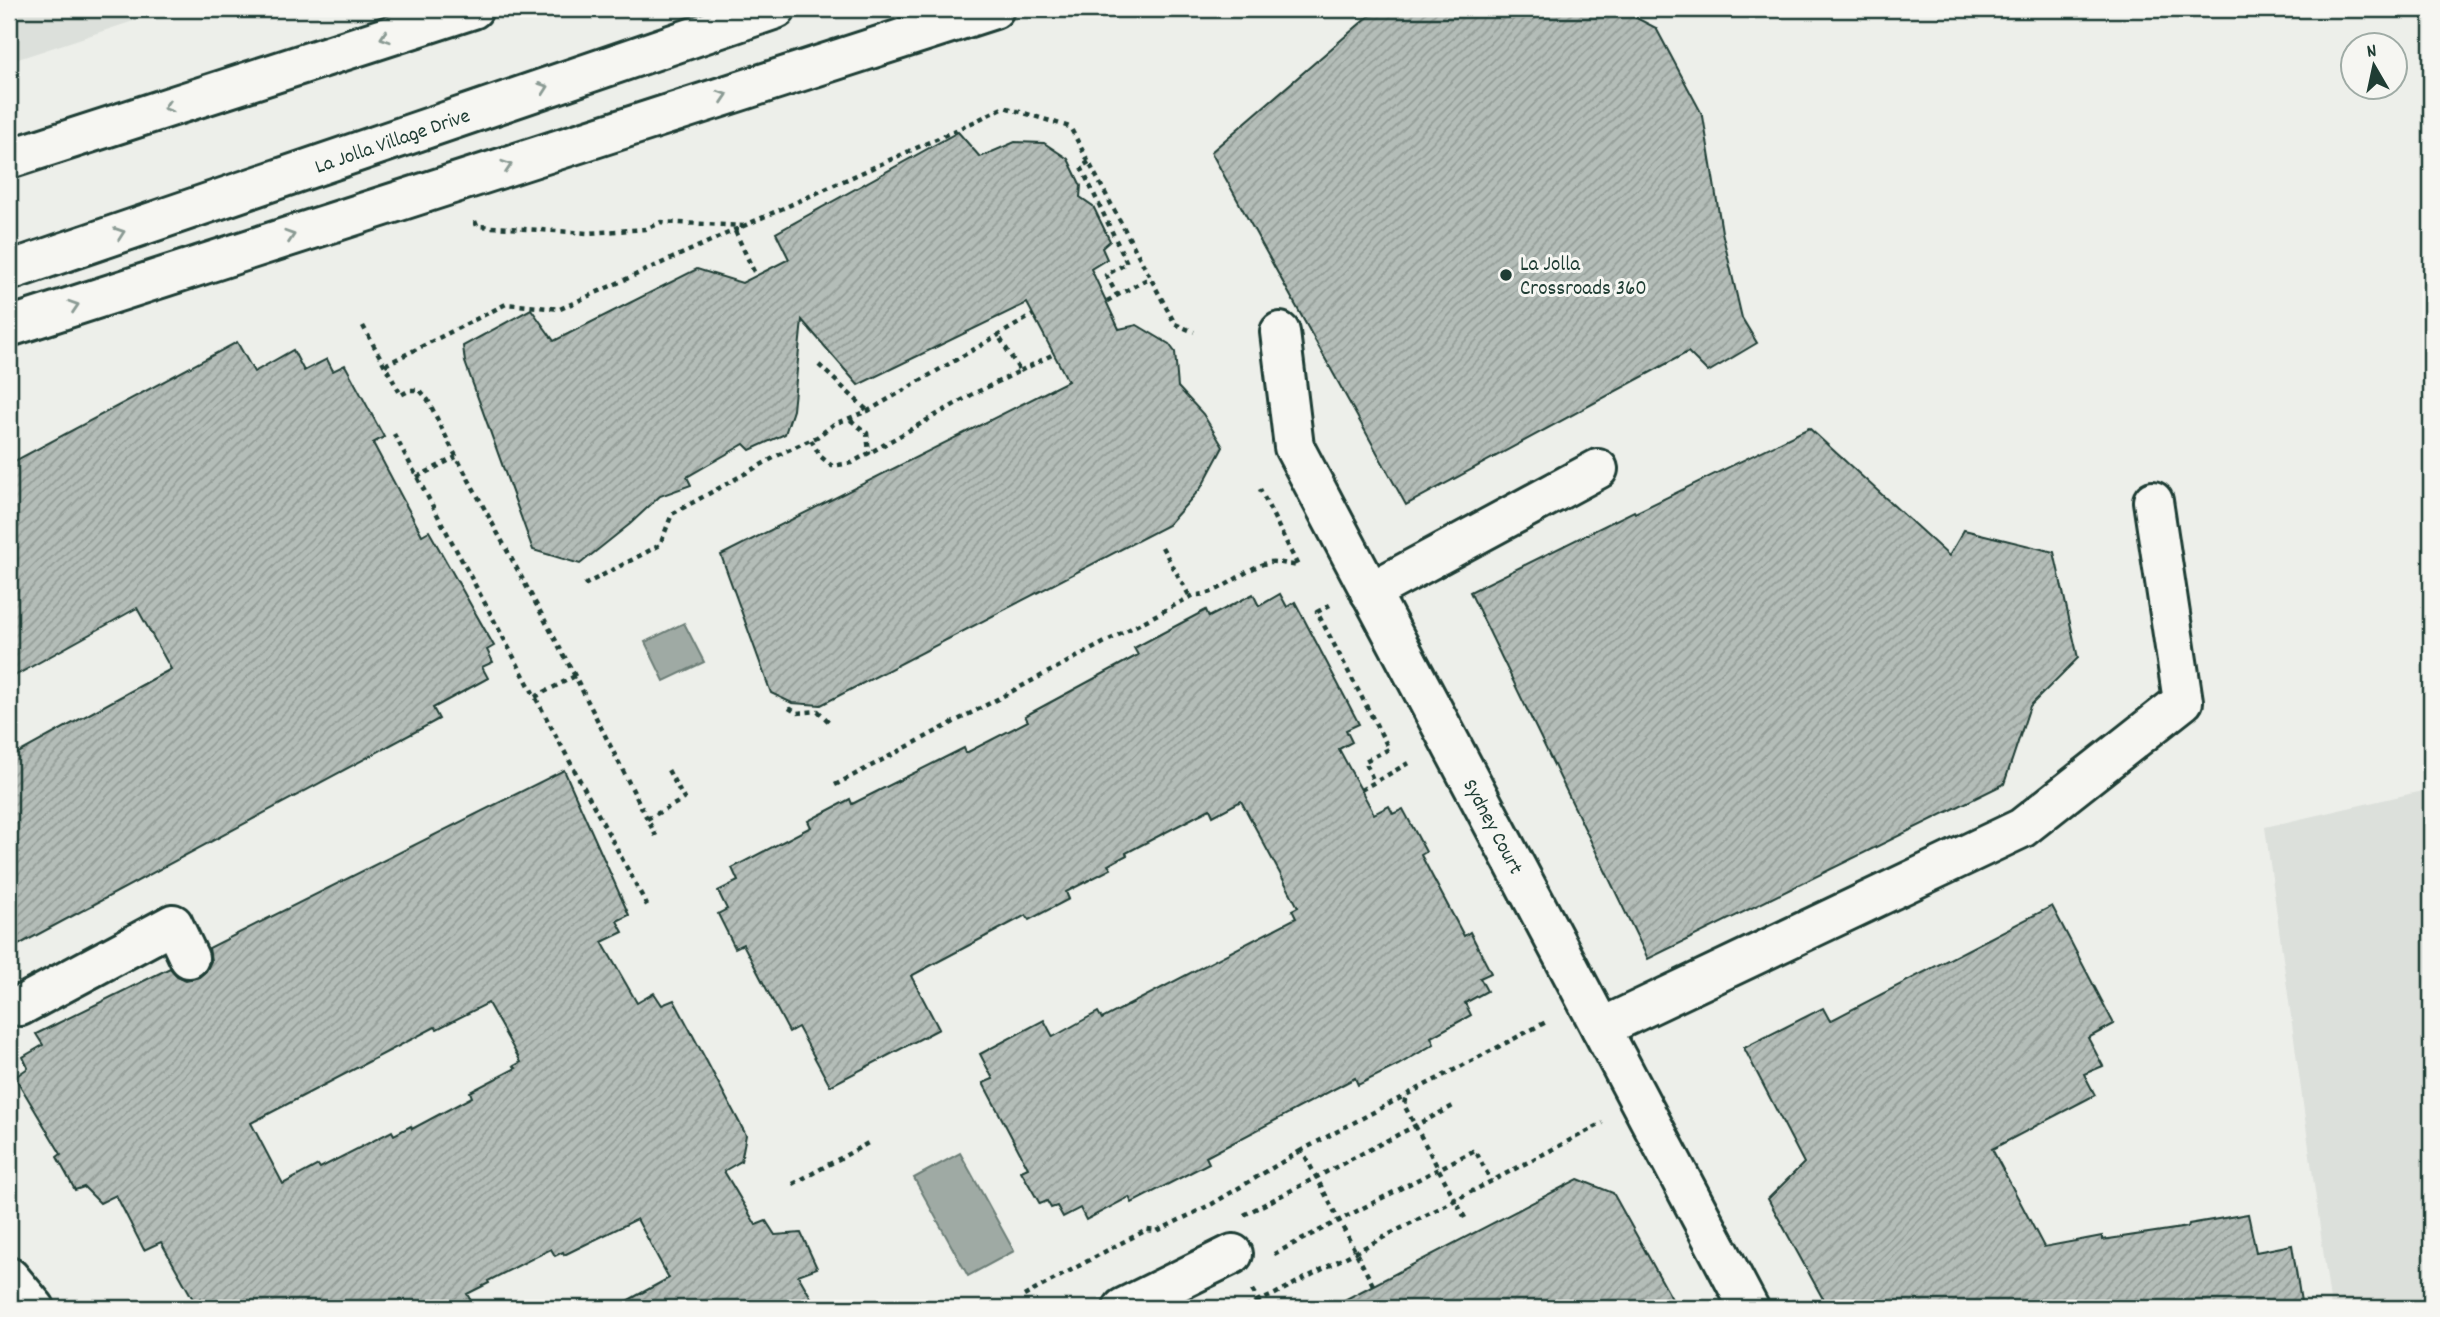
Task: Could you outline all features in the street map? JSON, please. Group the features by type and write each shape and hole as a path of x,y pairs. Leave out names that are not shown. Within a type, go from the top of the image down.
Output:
{"main road":[{"path":"9,159 473,9"},
{"name":"La Jolla Village Drive","path":"9,271 776,9"},
{"path":"9,327 994,9"},
{"name":"Sydney Court","path":"1280,332 1294,447 1749,1308"},
{"path":"1370,592 1598,469"},
{"path":"1601,1028 2022,828 2183,701 2153,501"},
{"path":"12,1000 173,924 189,958"},
{"path":"1123,1308 1237,1262"},
{"path":"9,1278 35,1308"}],"path":[{"path":"385,365 506,304 560,309 1004,107 1070,127 1175,324 1194,332"},
{"path":"1089,162 1081,167 1127,262 1106,275 1117,295"},
{"path":"470,211 477,226 589,233 646,229 661,222 745,226"},
{"path":"735,231 756,276"},
{"path":"1107,301 1151,277"},
{"path":"584,585 660,545 672,514 811,440 834,424 868,411 1033,315"},
{"path":"363,326 401,395 410,390 420,390 428,400 575,676 656,836"},
{"path":"998,335 1020,370"},
{"path":"873,451 971,395 1054,354"},
{"path":"819,365 868,411"},
{"path":"811,440 820,456 832,466 851,463 869,453 867,433 848,418"},
{"path":"394,434 649,909"},
{"path":"417,477 456,457"},
{"path":"835,785 1190,597 1205,596 1271,562 1298,566 1260,489"},
{"path":"1162,547 1190,597"},
{"path":"1331,605 1317,612 1389,749 1365,761 1374,782"},
{"path":"535,697 575,676"},
{"path":"789,708 797,713 818,711 830,723"},
{"path":"1361,790 1412,761"},
{"path":"647,819 684,799 667,768"},
{"path":"1024,1296 1116,1245 1147,1230 1157,1231 1212,1204 1302,1150 1547,1020 1554,1031"},
{"path":"1406,1094 1404,1105 1465,1218"},
{"path":"1258,1301 1219,1228 1455,1105"},
{"path":"1245,1308 1604,1122 1597,1111"},
{"path":"793,1184 870,1142"},
{"path":"1302,1150 1373,1285"},
{"path":"1237,1262 1339,1220 1475,1150 1491,1181"}],"shaded area":[{"path":"9,9 170,9 9,62"},
{"path":"684,623 704,662 664,681 645,642"},
{"path":"2431,789 2431,1308 2331,1308 2265,827"},
{"path":"960,1153 1014,1251 968,1276 914,1178"}],"building":[{"name":"La Jolla Crossroads 360","path":"1400,9 1619,9 1656,28 1703,116 1722,232 1742,318 1757,343 1708,372 1688,352 1406,505 1211,152 1369,16"},
{"path":"958,132 980,157 1015,142 1044,143 1068,159 1081,186 1080,197 1093,206 1110,241 1102,248 1107,259 1091,269 1119,329 1137,325 1169,344 1175,352 1178,387 1203,414 1223,447 1201,488 1168,525 821,705 792,703 771,693 721,555 1068,381 1027,303 858,385 802,320 793,410 785,434 750,450 744,444 687,477 691,485 660,496 580,564 533,550 465,362 463,346 531,309 554,341 697,269 742,283 789,259 776,233"},
{"path":"237,342 254,372 293,350 304,371 327,359 333,371 345,365 384,437 373,443 422,535 429,531 494,646 487,650 493,662 482,667 488,678 433,708 439,719 9,950 9,758 171,669 137,608 9,679 9,464"},
{"path":"1809,428 1949,556 1964,530 2054,552 2078,658 2030,706 2004,784 1648,959 1470,592"},
{"path":"1253,594 1259,606 1280,594 1287,607 1295,602 1359,724 1346,730 1352,742 1339,749 1374,814 1389,806 1393,814 1403,809 1426,852 1421,855 1464,936 1470,932 1491,973 1480,978 1487,991 1465,1003 1471,1015 1431,1037 1434,1044 1398,1065 1358,1085 1355,1078 1206,1157 1209,1163 1132,1203 1129,1197 1086,1220 1080,1208 1063,1217 1057,1206 1051,1208 1047,1201 1040,1204 1021,1171 1028,1168 983,1083 993,1079 980,1054 1044,1020 1053,1037 1098,1012 1102,1019 1296,918 1292,910 1298,907 1241,801 1213,816 1210,809 1126,853 1127,855 1108,865 1111,869 1066,892 1069,899 1029,920 1026,915 911,976 939,1029 830,1086 798,1027 789,1032 743,944 735,948 718,914 727,909 718,891 738,881 732,868 811,827 808,821 850,799 852,804 964,748 966,753 1028,721 1025,716 1138,655 1134,648 1206,610 1209,617"},
{"path":"564,770 629,915 617,921 623,932 602,942 637,1003 654,993 662,1005 674,1000 746,1135 741,1161 724,1171 756,1225 766,1221 775,1235 801,1233 817,1268 798,1275 817,1308 614,1308 669,1278 637,1219 564,1255 563,1252 555,1256 551,1249 488,1281 489,1283 467,1294 475,1308 206,1308 201,1298 194,1301 161,1242 144,1250 116,1195 100,1203 84,1187 75,1190 57,1157 61,1154 15,1077 28,1068 23,1057 43,1045 36,1034 170,968 177,976 186,980 199,977 211,961 209,948","holes":["488,1003 521,1062 514,1066 516,1068 470,1092 472,1097 412,1129 411,1126 394,1135 392,1131 283,1184 251,1123 435,1027 437,1029"]},
{"path":"2052,906 2114,1024 2088,1038 2103,1066 2084,1074 2095,1095 1992,1149 2044,1247 2102,1236 2102,1240 2188,1227 2189,1224 2248,1214 2256,1252 2292,1245 2302,1308 1828,1308 1768,1199 1804,1163 1744,1048 1823,1008 1830,1021"},
{"path":"1578,1179 1613,1193 1677,1308 1329,1308"}],"place":[{"name":"La Jolla Crossroads 360","path":"1506,275"}]}
